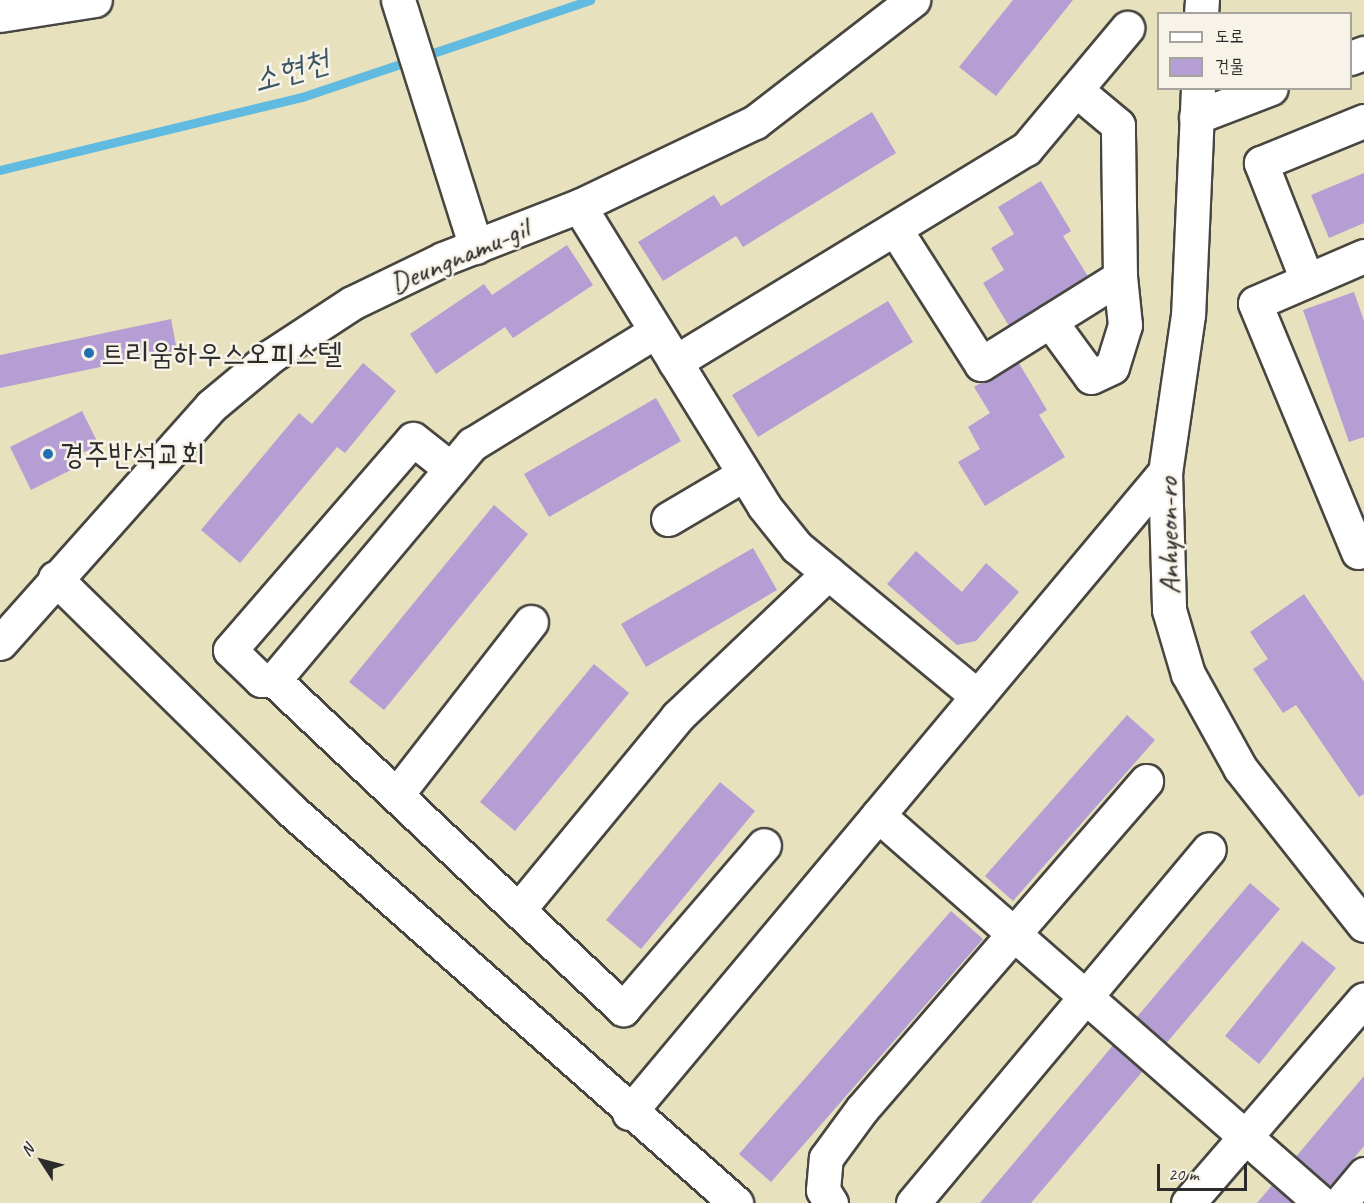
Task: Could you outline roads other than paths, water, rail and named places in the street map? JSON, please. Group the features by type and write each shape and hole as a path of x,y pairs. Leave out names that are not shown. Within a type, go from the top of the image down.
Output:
{"street":[{"path":"0,15 95,0"},
{"path":"398,0 464,200 476,247"},
{"name":"Deungnamu-gil","path":"0,643 55,578 211,406 271,356 352,303 476,247 579,206 755,122 913,0"},
{"path":"675,362 1026,149 1127,28"},
{"path":"1050,321 1091,377 1112,368 1125,326 1120,277 1118,125 1076,90"},
{"path":"1197,103 1261,90"},
{"name":"Anhyeon-ro","path":"1197,103 1188,315 1165,472 1169,610 1188,674 1240,768 1364,925"},
{"path":"1307,280 1261,163 1364,121"},
{"path":"579,206 744,474 797,547 977,696"},
{"path":"895,229 981,364 1120,277"},
{"path":"1358,552 1255,303 1364,256"},
{"path":"274,680 472,444 656,331"},
{"path":"451,469 413,439 230,650 261,680 274,680 623,1009 764,845"},
{"path":"629,1113 1165,472"},
{"path":"668,519 744,474"},
{"path":"519,909 677,717 828,573"},
{"path":"55,578 291,810 629,1113 736,1203"},
{"path":"397,794 531,622"},
{"path":"831,1203 823,1190 825,1158 1146,782"},
{"path":"878,815 1087,995 1321,1203"},
{"path":"913,1203 1209,849"},
{"path":"1188,1203 1364,999"},
{"path":"1340,1203 1364,1174"}],"waterway":[{"name":"소현천","path":"0,170 302,97 590,0"}],"place":[{"name":"트리움하우스오피스텔","path":"89,353"},
{"name":"경주반석교회","path":"48,454"}]}
